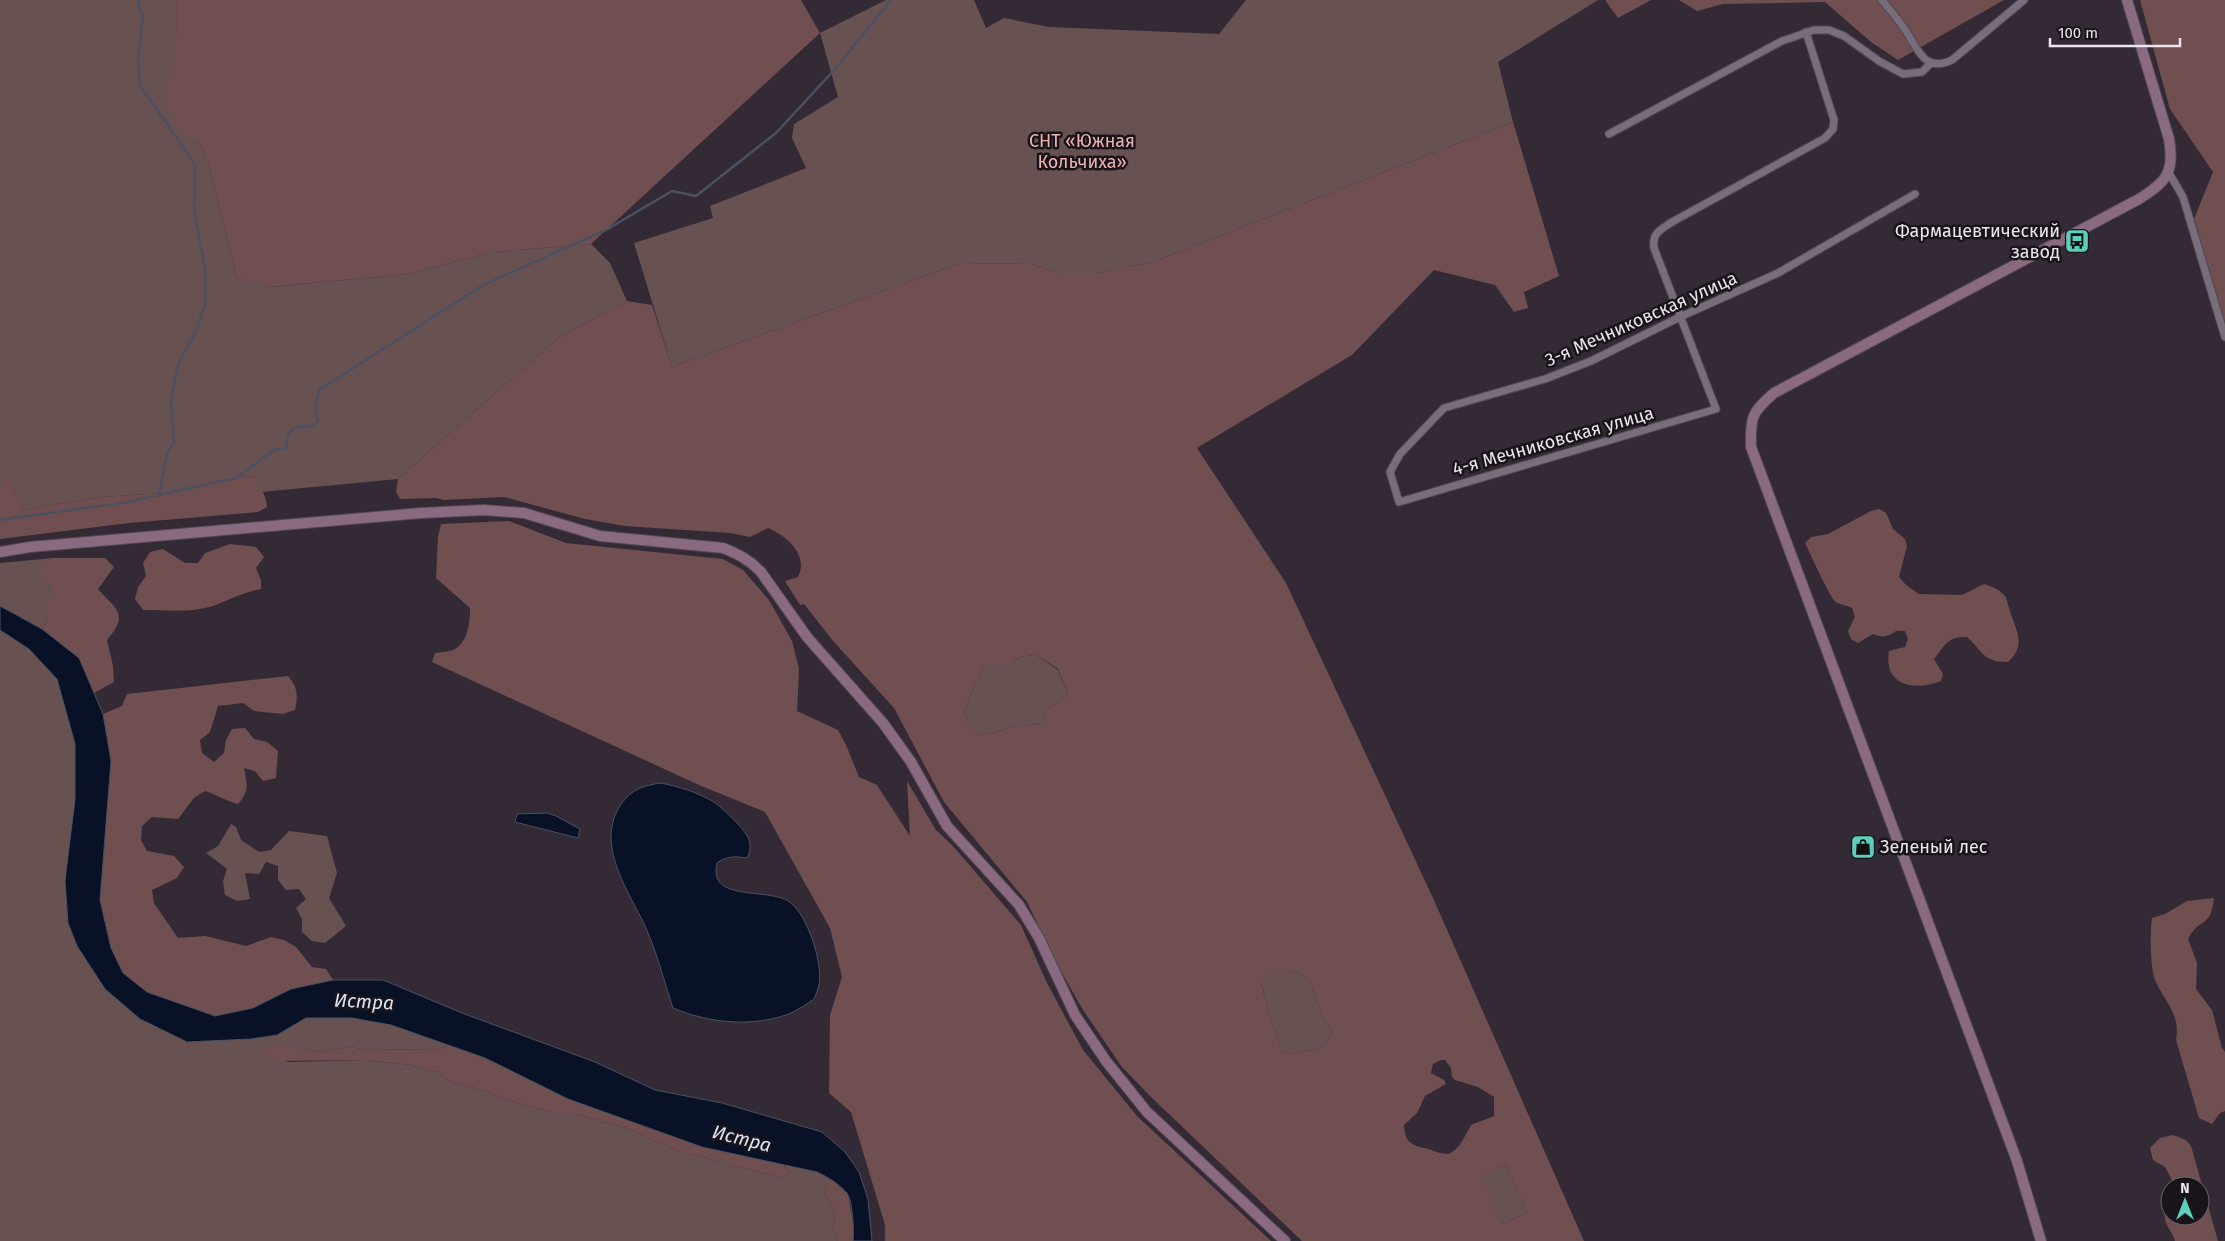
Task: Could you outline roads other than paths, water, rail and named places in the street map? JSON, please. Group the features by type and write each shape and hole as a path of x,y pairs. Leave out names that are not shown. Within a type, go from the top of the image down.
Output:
{"main road":[{"path":"2041,1241 2017,1161 1751,447 1750,424 1758,407 1774,393 2139,199 2156,188 2169,173 2171,163 2168,139 2127,0"},
{"path":"0,552 30,547 421,513 484,510 524,513 600,536 723,548 738,554 752,563 761,572 806,637 883,723 911,762 947,826 1019,905 1038,938 1075,1015 1106,1061 1148,1112 1285,1241"}],"street":[{"path":"1882,0 1906,31 1918,52 1930,63 1943,64 1952,60 2024,0"},
{"path":"1609,134 1782,41 1806,32 1829,30 1844,36 1879,61 1903,74 1922,72 1930,63"},
{"path":"1680,317 1654,248 1652,240 1655,234 1825,138 1833,129 1834,120 1806,32"},
{"path":"2169,173 2183,196 2225,337"},
{"name":"3-я Мечниковская улица","path":"1399,502 1390,472 1400,454 1444,408 1545,379 1591,361 1680,317 1778,273 1915,194"},
{"name":"4-я Мечниковская улица","path":"1399,502 1716,409 1680,317"}],"water":[{"name":"Истра","path":"0,606 42,629 79,658 103,714 111,761 100,900 111,948 123,973 147,992 215,1016 253,1008 291,989 333,980 383,980 462,1013 595,1062 655,1090 722,1103 822,1132 845,1152 859,1172 868,1199 872,1241 853,1241 852,1209 847,1193 833,1181 817,1172 702,1147 568,1099 485,1058 391,1025 352,1018 306,1018 277,1035 251,1039 187,1042 140,1019 105,989 77,946 68,923 65,881 75,799 75,744 57,679 29,649 0,630"},
{"path":"660,783 687,790 716,803 744,831 750,845 747,858 731,857 717,863 716,876 722,884 731,889 782,898 791,903 797,910 813,941 819,965 819,985 814,999 791,1013 777,1018 747,1022 716,1020 673,1008 650,938 617,867 612,850 611,834 614,818 626,798 638,789"},
{"path":"547,813 580,829 578,838 515,822 517,814"}],"waterway":[{"path":"140,0 138,5 143,16 138,60 140,86 195,165 194,210 205,269 205,304 196,331 178,364 171,402 174,442 167,454 159,494"},
{"path":"0,520 127,502 236,478 274,450 286,448 288,434 294,428 312,426 318,421 315,410 319,390 483,285 606,230 672,191 696,196 776,133 836,68 891,0"}],"place":[{"name":"Фармацевтический завод","path":"2077,241"},
{"name":"Зеленый лес","path":"1863,847"}],"park label":[{"name":"СНТ «Южная Кольчиха»","path":"1082,151"}]}
